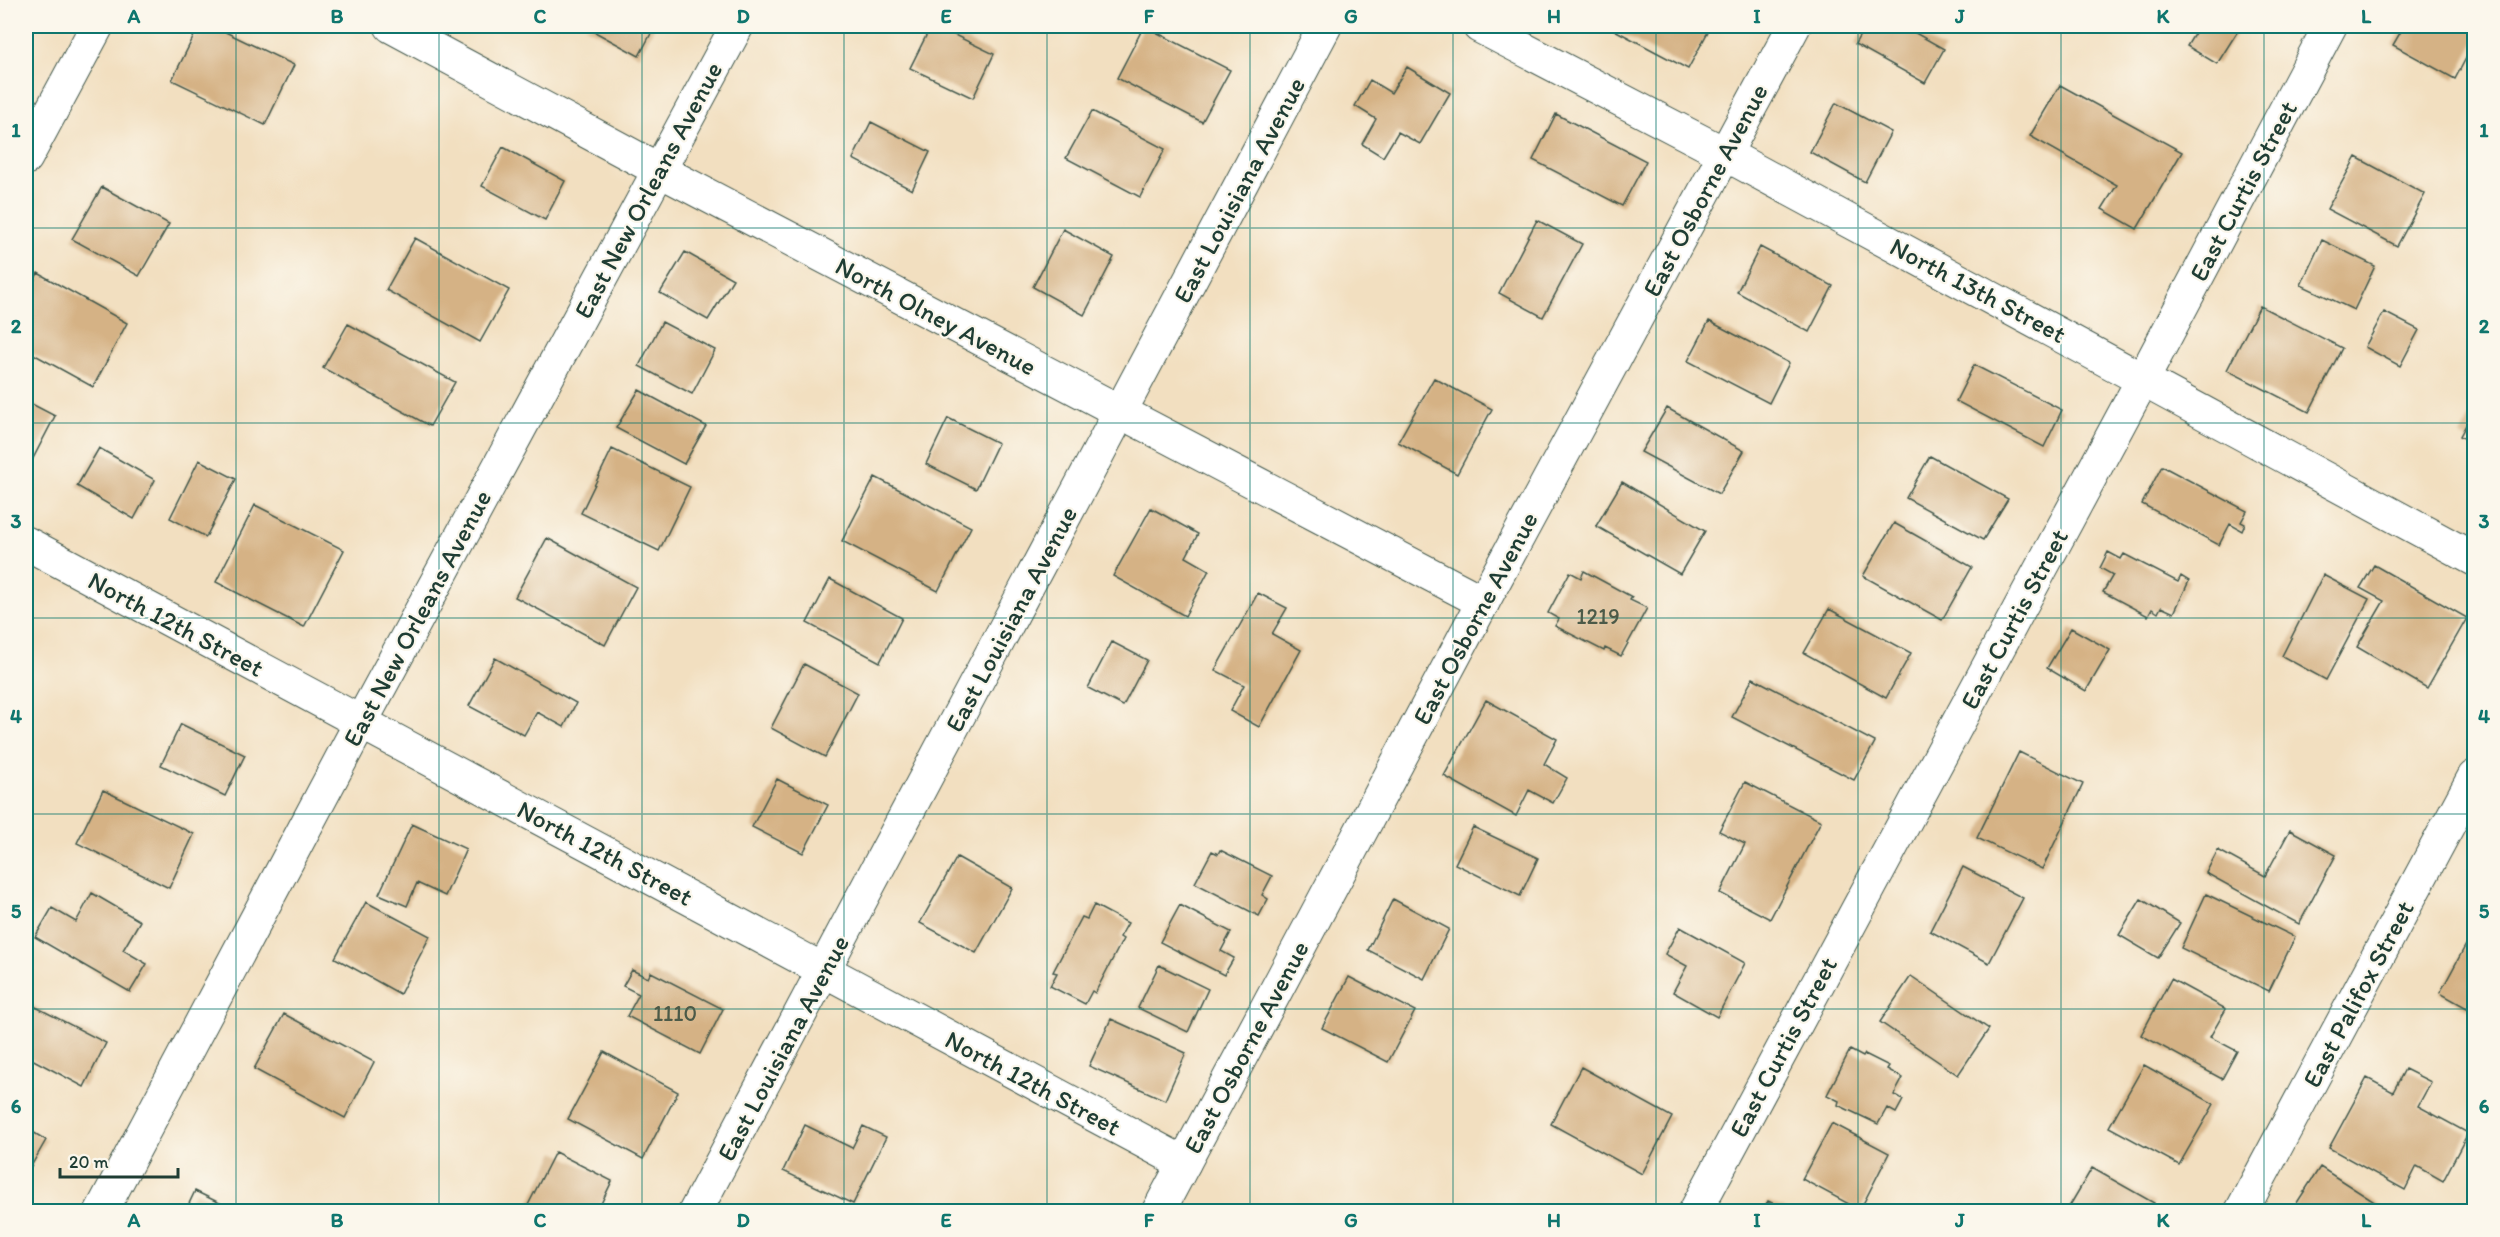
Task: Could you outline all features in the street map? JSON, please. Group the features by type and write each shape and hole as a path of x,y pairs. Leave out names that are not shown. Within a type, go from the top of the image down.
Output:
{"street":[{"path":"26,158 97,26"},
{"name":"North Olney Avenue","path":"391,26 659,170 1483,602"},
{"name":"East New Orleans Avenue","path":"101,1212 361,722 736,26"},
{"name":"East Louisiana Avenue","path":"695,1212 1326,26"},
{"name":"North 13th Street","path":"1479,26 1725,154 2475,559"},
{"name":"East Osborne Avenue","path":"1164,1209 1184,1163 1794,26"},
{"name":"East Curtis Street","path":"1695,1212 2330,26"},
{"name":"North 12th Street","path":"26,543 1184,1163"},
{"name":"East Palifox Street","path":"2241,1212 2475,777"}],"building":[{"path":"199,26 213,26 294,65 265,125 172,80"},
{"path":"584,26 655,26 639,56"},
{"path":"931,26 936,26 994,54 973,98 910,68"},
{"path":"1144,26 1230,70 1202,122 1117,78"},
{"path":"1607,26 1711,26 1688,69"},
{"path":"1865,26 1903,26 1944,49 1925,83 1855,44"},
{"path":"2199,26 2241,26 2217,64 2187,46"},
{"path":"2404,26 2474,26 2474,43 2455,79 2393,45"},
{"path":"1407,67 1450,93 1420,144 1398,132 1383,157 1362,144 1376,119 1355,106 1370,80 1391,93"},
{"path":"2060,85 2182,152 2137,229 2102,209 2117,185 2030,136"},
{"path":"1836,103 1891,132 1865,182 1810,152"},
{"path":"1092,111 1165,149 1140,197 1066,158"},
{"path":"1556,114 1646,161 1622,206 1533,160"},
{"path":"871,122 930,152 912,190 853,159"},
{"path":"503,147 565,181 545,220 482,186"},
{"path":"2356,157 2425,194 2397,246 2327,209"},
{"path":"102,187 169,224 139,276 72,239"},
{"path":"1537,220 1582,244 1543,317 1499,293"},
{"path":"1063,229 1114,257 1084,315 1033,287"},
{"path":"415,238 509,290 480,342 386,290"},
{"path":"2322,240 2375,266 2354,310 2301,285"},
{"path":"1760,247 1833,286 1809,332 1737,292"},
{"path":"685,252 733,279 708,320 660,293"},
{"path":"38,273 127,323 93,387 26,350 26,297"},
{"path":"2260,306 2342,348 2309,412 2227,370"},
{"path":"2384,312 2419,330 2400,366 2365,347"},
{"path":"1709,321 1789,363 1769,403 1688,361"},
{"path":"662,322 715,350 692,394 639,366"},
{"path":"348,324 455,382 430,426 323,368"},
{"path":"1974,365 2062,410 2044,447 1956,401"},
{"path":"1434,378 1492,409 1457,474 1398,442"},
{"path":"639,390 706,426 684,464 616,428"},
{"path":"26,401 55,416 27,470 26,469"},
{"path":"1667,408 1744,451 1719,494 1641,452"},
{"path":"2474,410 2474,444 2460,436"},
{"path":"948,418 998,443 976,489 926,464"},
{"path":"99,448 155,480 134,519 77,486"},
{"path":"612,449 690,487 659,551 581,513"},
{"path":"1930,456 2008,499 1983,540 1906,498"},
{"path":"199,460 236,479 206,537 170,518"},
{"path":"2162,466 2247,511 2241,522 2245,524 2242,531 2230,524 2219,545 2142,504"},
{"path":"875,477 971,527 938,591 842,541"},
{"path":"1622,482 1705,531 1680,574 1596,526"},
{"path":"255,505 344,550 304,627 216,582"},
{"path":"1151,508 1198,534 1186,557 1209,570 1185,616 1113,576"},
{"path":"1894,523 1972,567 1942,620 1863,576"},
{"path":"547,538 636,587 605,645 515,597"},
{"path":"2108,552 2121,559 2124,554 2178,582 2181,576 2189,581 2174,613 2161,607 2158,613 2152,609 2148,616 2103,592 2113,575 2100,568"},
{"path":"2374,565 2467,618 2427,688 2357,647 2384,601 2360,588"},
{"path":"1584,571 1632,597 1630,600 1647,608 1621,656 1605,648 1604,651 1555,626 1559,619 1548,613 1570,572 1581,578"},
{"path":"2323,575 2369,599 2326,680 2282,656"},
{"path":"830,579 902,618 880,662 807,623"},
{"path":"1258,593 1287,608 1272,634 1301,650 1259,727 1230,711 1244,685 1215,670"},
{"path":"1829,609 1911,653 1886,698 1804,653"},
{"path":"2071,628 2110,650 2086,691 2047,668"},
{"path":"1112,642 1147,660 1123,706 1088,688"},
{"path":"495,658 576,703 564,727 537,712 524,735 469,706"},
{"path":"804,664 858,693 825,757 771,728"},
{"path":"1753,678 1875,742 1854,780 1732,717"},
{"path":"1486,700 1557,739 1544,764 1567,778 1553,803 1529,790 1516,816 1444,776"},
{"path":"181,724 245,755 225,796 161,765"},
{"path":"2019,752 2083,784 2042,869 1977,838"},
{"path":"777,779 828,805 803,853 752,827"},
{"path":"1745,782 1821,821 1770,919 1720,893 1745,844 1719,831"},
{"path":"103,790 194,834 169,888 77,843"},
{"path":"412,824 466,849 445,896 417,883 407,906 379,894"},
{"path":"1473,827 1538,858 1520,896 1455,864"},
{"path":"2290,830 2336,855 2299,924 2206,873 2218,850 2265,876"},
{"path":"1220,850 1272,876 1262,895 1268,899 1259,916 1195,883 1212,851 1218,854"},
{"path":"957,857 1012,888 976,953 920,923"},
{"path":"1963,867 2023,898 1989,963 1930,931"},
{"path":"92,893 140,921 123,950 147,964 130,992 35,937 52,908 76,922"},
{"path":"2206,894 2295,937 2269,991 2181,948"},
{"path":"1393,899 1449,929 1424,979 1368,950"},
{"path":"2141,899 2180,923 2158,958 2119,935"},
{"path":"366,902 430,936 400,994 335,958"},
{"path":"1094,905 1128,923 1120,937 1123,939 1095,993 1092,991 1085,1004 1050,986 1057,973 1053,972 1082,917 1087,919"},
{"path":"1180,905 1231,932 1221,951 1234,958 1224,975 1160,942"},
{"path":"1680,927 1745,963 1717,1017 1673,992 1687,966 1665,954"},
{"path":"2468,941 2474,944 2474,1012 2440,993"},
{"path":"1159,965 1208,989 1188,1032 1138,1008"},
{"path":"632,970 648,978 651,972 723,1009 700,1054 627,1016 639,994 623,986"},
{"path":"1911,976 1989,1029 1958,1075 1880,1022"},
{"path":"1349,977 1415,1011 1388,1062 1322,1028"},
{"path":"2171,979 2226,1009 2210,1037 2237,1051 2222,1079 2141,1035"},
{"path":"26,1002 106,1043 84,1087 26,1056"},
{"path":"284,1014 374,1062 345,1118 254,1069"},
{"path":"1111,1019 1186,1053 1165,1100 1089,1066"},
{"path":"1850,1050 1863,1057 1865,1054 1889,1066 1887,1069 1903,1078 1894,1095 1903,1100 1896,1113 1887,1108 1878,1124 1838,1105 1839,1101 1827,1095"},
{"path":"604,1052 678,1092 643,1159 568,1119"},
{"path":"2144,1065 2214,1104 2179,1165 2109,1127"},
{"path":"1581,1067 1672,1117 1642,1174 1551,1124"},
{"path":"2405,1069 2431,1082 2418,1106 2468,1133 2443,1181 2417,1166 2405,1190 2329,1148 2367,1078 2393,1092"},
{"path":"1832,1123 1889,1153 1860,1210 1802,1179"},
{"path":"805,1125 852,1148 863,1126 886,1137 853,1204 783,1171"},
{"path":"26,1128 46,1140 26,1175"},
{"path":"555,1152 612,1181 597,1212 525,1211"},
{"path":"2320,1167 2390,1212 2291,1212"},
{"path":"2092,1168 2154,1203 2149,1212 2066,1212"},
{"path":"195,1191 238,1212 185,1212"},
{"path":"1768,1201 1791,1212 1763,1212"}]}
